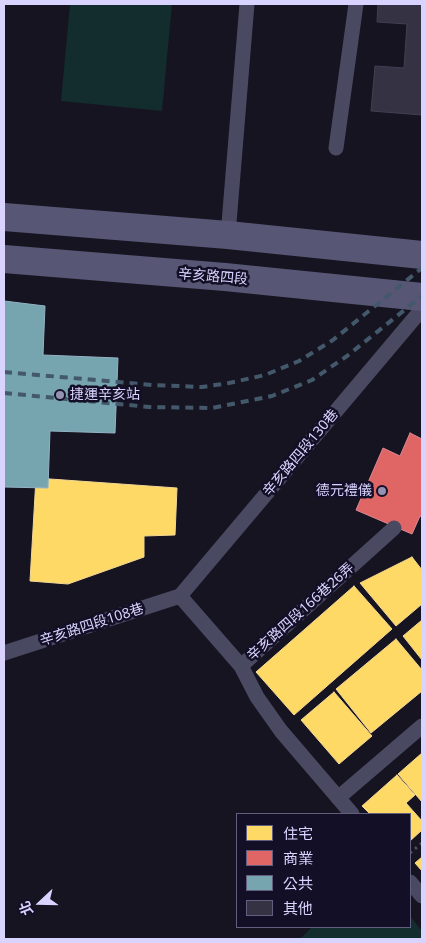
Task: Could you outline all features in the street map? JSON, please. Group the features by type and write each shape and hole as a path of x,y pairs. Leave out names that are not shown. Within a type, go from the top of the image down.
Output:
{"main road":[{"path":"4,217 228,235 422,255"},
{"name":"辛亥路四段","path":"4,259 225,277 422,297"}],"lane":[{"path":"228,235 247,4"},
{"path":"336,148 356,4"},
{"name":"辛亥路四段130巷","path":"180,596 422,309"},
{"name":"辛亥路四段166巷26弄","path":"351,813 281,731 257,698 241,666 394,528"},
{"path":"180,596 241,666"},
{"name":"辛亥路四段108巷","path":"4,653 180,596"},
{"path":"338,798 422,726"},
{"path":"411,883 422,896"}],"path":[{"path":"411,852 422,843"}],"green space":[{"path":"70,4 172,4 162,111 61,101"},
{"path":"411,917 422,931 422,939 294,939 302,937 311,928 411,928"}],"building: 住宅":[{"path":"36,478 177,488 175,535 144,536 144,557 68,584 30,581"},
{"path":"412,557 422,570 422,604 396,626 360,583"},
{"path":"354,586 392,629 294,715 256,672"},
{"path":"422,620 422,660 403,636"},
{"path":"396,639 422,670 422,691 371,733 336,689"},
{"path":"334,692 372,736 339,764 301,720"},
{"path":"422,753 422,802 398,774"},
{"path":"397,775 415,795 406,803 422,821 422,830 411,840 411,813 369,813 362,806"},
{"path":"422,857 422,871 415,863"}],"building: 商業":[{"path":"410,433 422,439 422,517 420,516 412,534 356,510 383,448 400,456"}],"building: 公共":[{"name":"捷運辛亥站","path":"4,301 45,306 43,355 118,358 115,433 50,431 48,488 4,487"}],"building: 其他":[{"path":"378,4 422,4 422,115 371,111 375,66 404,68 407,24 377,22"}],"railway":[{"path":"4,372 152,385 202,387 265,375 299,361 333,340 422,268"},
{"path":"4,393 149,407 212,408 272,396 312,380 347,356 422,296"}],"place":[{"name":"捷運辛亥站","path":"60,395"},
{"name":"德元禮儀","path":"382,491"}]}
